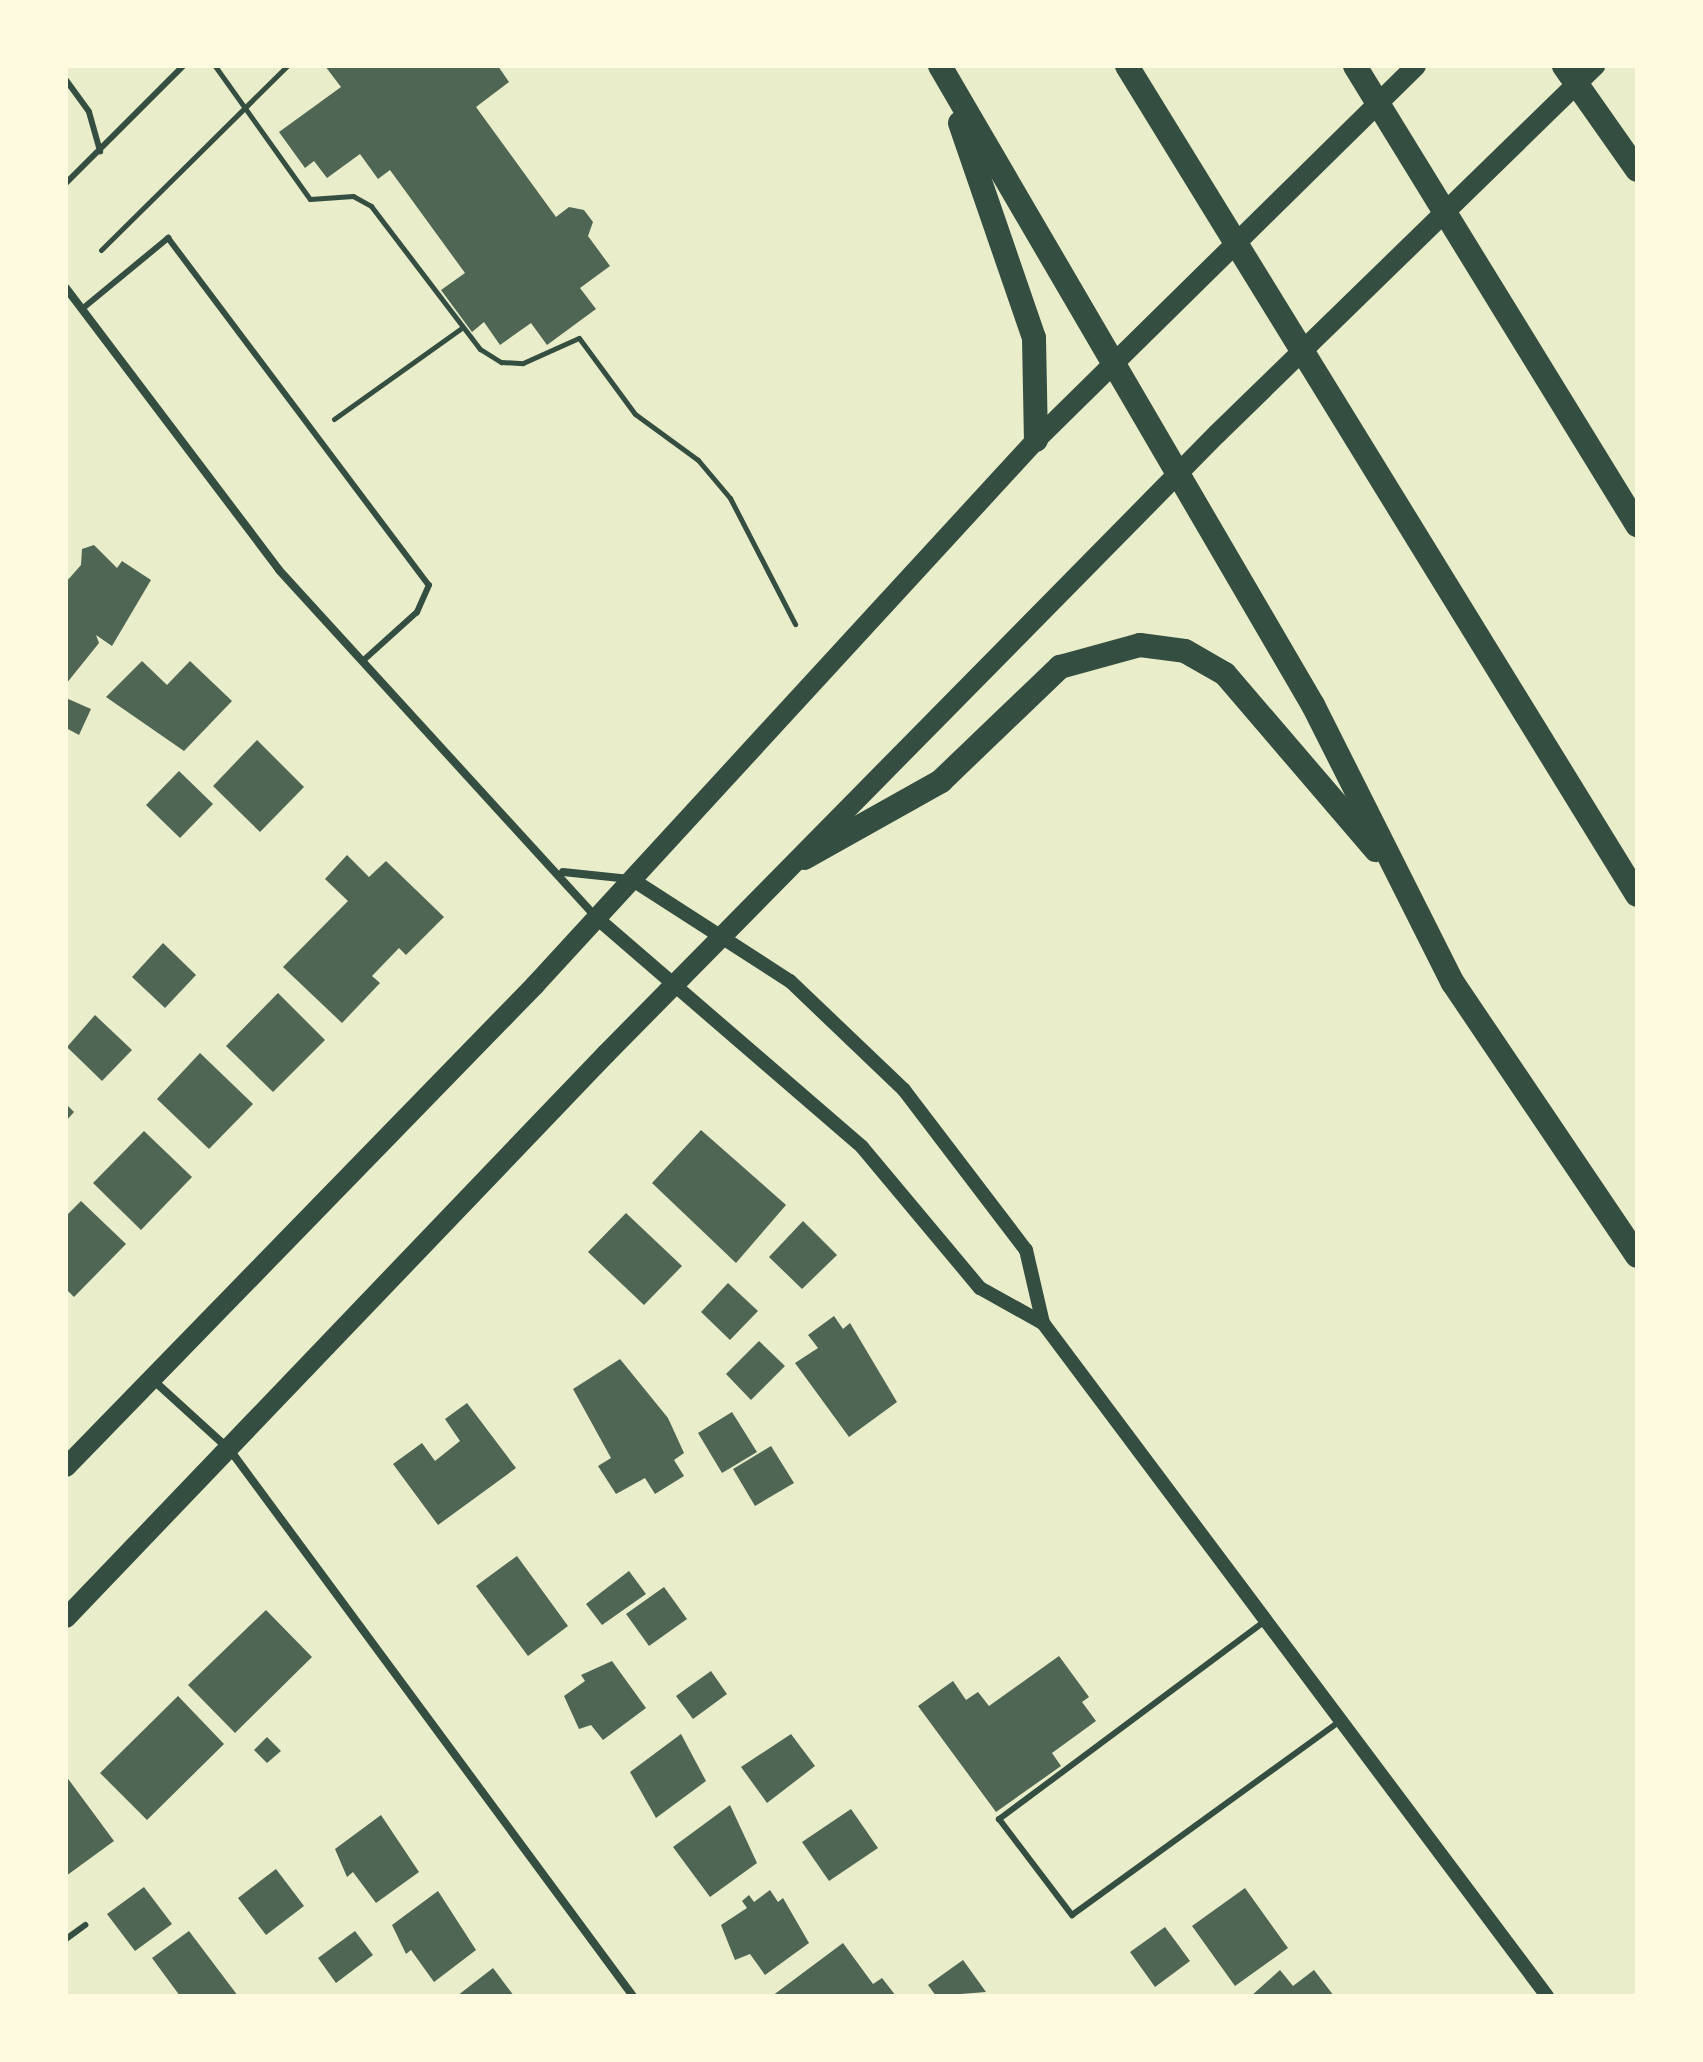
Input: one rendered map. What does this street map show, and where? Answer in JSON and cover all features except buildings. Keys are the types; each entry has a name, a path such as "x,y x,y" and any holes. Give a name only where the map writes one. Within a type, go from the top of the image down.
{"highway":[{"path":"1127,66 1637,895"},
{"path":"1355,66 1637,525"},
{"path":"941,67 1353,778 1394,871 1478,1025 1637,1256"},
{"path":"941,67 1034,338 1036,440"},
{"path":"1569,76 1637,170"},
{"path":"804,858 941,781 1060,667 1140,645 1185,651 1225,674 1394,871"}],"main road":[{"path":"66,1467 598,919 1110,363 1416,66"},
{"path":"66,1618 677,984 1217,434 1523,136 1569,76 1595,66"}],"street":[{"path":"66,288 279,570 366,658 563,872 598,919 677,984 862,1147 980,1288 1043,1323"},
{"path":"563,872 633,880 724,937 790,981 904,1090 1026,1250 1043,1323 1547,1996"},
{"path":"153,1379 230,1450 633,1996"}],"lane":[{"path":"66,183 183,66"},
{"path":"66,80 89,112 100,151"},
{"path":"82,309 168,238 429,585 417,612 366,658"},
{"path":"1265,1621 999,1819 1072,1915 1339,1722"},
{"path":"66,1939 85,1925"}],"path":[{"path":"215,66 310,199 353,196 371,206 460,329 501,362 545,357 579,338 635,414 698,460 730,498 795,624"},
{"path":"101,250 287,66"},
{"path":"315,433 460,329"}]}
